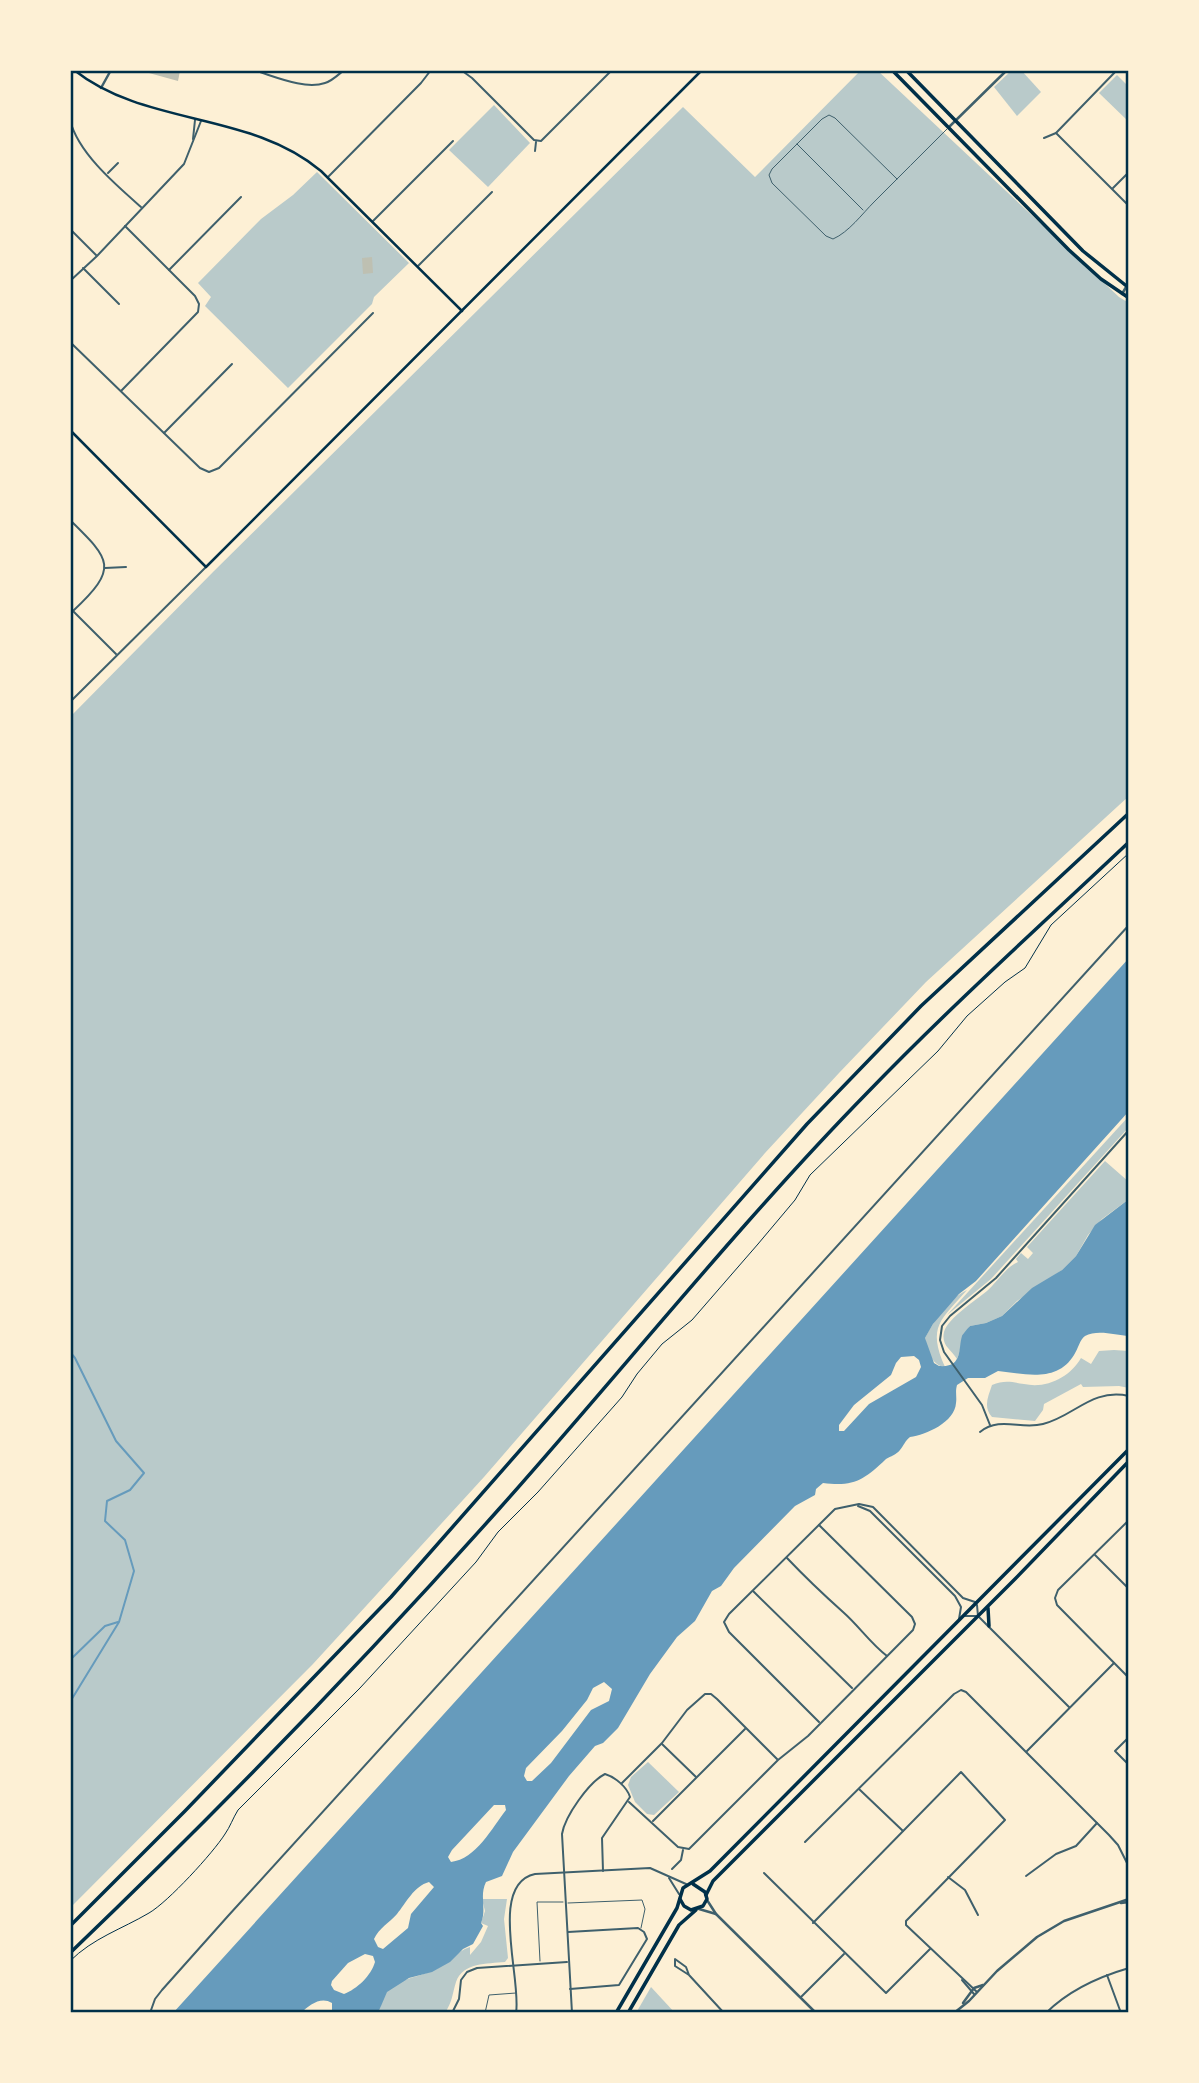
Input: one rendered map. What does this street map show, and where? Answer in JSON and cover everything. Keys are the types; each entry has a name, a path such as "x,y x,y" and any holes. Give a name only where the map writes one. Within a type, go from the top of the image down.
{"main road":[{"path":"74,70 131,102 256,135 280,144 311,162 462,311"},
{"path":"70,430 206,567 702,70"},
{"path":"892,70 1051,232 1101,279 1129,298"},
{"path":"906,70 1083,251 1128,285"},
{"path":"1044,210 1054,225 1051,232"},
{"path":"70,1926 391,1597 807,1124 921,1006 1129,813"},
{"path":"70,1953 242,1785 407,1612 787,1179 866,1093 948,1011 1129,842"},
{"path":"616,2013 689,1884 710,1871 1129,1449"},
{"path":"628,2013 677,1928 697,1909 713,1881 1129,1461"},
{"path":"988,1606 989,1626"},
{"path":"689,1884 702,1888 706,1897"},
{"path":"680,1896 684,1906 697,1909"}],"street":[{"path":"102,88 111,70"},
{"path":"253,70 317,85 328,82 344,70"},
{"path":"328,177 421,83 430,70"},
{"path":"461,70 537,141 541,141 612,70"},
{"path":"949,127 1007,70"},
{"path":"1044,138 1056,134 1117,70"},
{"path":"193,140 195,119"},
{"path":"70,120 85,152 142,208"},
{"path":"70,281 184,164 201,120"},
{"path":"1056,134 1129,206"},
{"path":"373,222 453,141"},
{"path":"535,152 537,141"},
{"path":"107,173 118,163"},
{"path":"1112,189 1129,172"},
{"path":"417,267 492,192"},
{"path":"169,270 241,197"},
{"path":"120,391 198,312 199,304 125,226"},
{"path":"70,229 97,256"},
{"path":"83,268 119,304"},
{"path":"1122,294 1128,285"},
{"path":"70,342 163,434 200,468 209,472 219,468 373,313"},
{"path":"163,434 232,364"},
{"path":"70,520 98,548 104,568 102,579 94,592 74,611"},
{"path":"104,568 125,567"},
{"path":"70,702 206,567"},
{"path":"70,607 117,655"},
{"path":"150,2013 162,1990 228,1916 1129,925"},
{"path":"990,1425 982,1405 947,1357 940,1340 941,1329 946,1321 996,1278 1129,1130"},
{"path":"980,1432 990,1425 1040,1425 1098,1397 1110,1394 1129,1397"},
{"path":"820,1723 726,1627 725,1619 837,1508 865,1504 873,1507 963,1598 978,1603 978,1616"},
{"path":"857,1505 870,1511 955,1596 961,1607 959,1621"},
{"path":"1129,1520 1058,1590 1056,1602 1129,1678"},
{"path":"683,1850 692,1847 778,1760 805,1739 915,1626 912,1617 819,1524"},
{"path":"1094,1555 1129,1589"},
{"path":"786,1557 844,1613 870,1643 887,1656"},
{"path":"753,1590 853,1689"},
{"path":"963,1616 978,1616 1069,1707"},
{"path":"1026,1751 1114,1663"},
{"path":"961,1690 1098,1822 1118,1844 1129,1867"},
{"path":"805,1842 961,1690"},
{"path":"621,1784 662,1743 687,1710 705,1694 713,1695 778,1760"},
{"path":"652,1822 746,1728"},
{"path":"1129,1737 1115,1751 1129,1765"},
{"path":"662,1743 696,1777"},
{"path":"813,1923 961,1772 1005,1819 948,1876 906,1925 974,1992"},
{"path":"572,2013 562,1834 568,1817 601,1776 609,1775 629,1793 629,1802 602,1838 603,1871"},
{"path":"858,1788 903,1831"},
{"path":"629,1802 683,1850"},
{"path":"1026,1876 1056,1854 1076,1846 1098,1822"},
{"path":"672,1869 680,1862 683,1850"},
{"path":"516,2013 517,1993 509,1913 522,1880 531,1875 650,1868 689,1884"},
{"path":"764,1873 886,1993 930,1949"},
{"path":"948,1876 965,1890 978,1915"},
{"path":"668,1877 680,1896"},
{"path":"706,1897 716,1914 816,2013"},
{"path":"954,2013 1023,1947 1051,1928 1078,1916 1129,1900"},
{"path":"697,1909 716,1914"},
{"path":"567,1932 640,1928 646,1934 646,1943 622,1983 613,1987 570,1989"},
{"path":"800,1997 845,1953"},
{"path":"688,1975 680,1961 674,1960 675,1966 688,1975 724,2013"},
{"path":"452,2013 459,2000 461,1982 467,1972 477,1968 568,1962"},
{"path":"1046,2013 1076,1989 1107,1974 1129,1968"},
{"path":"1107,1974 1121,2013"}],"lane":[{"path":"897,179 829,115 772,169 769,176 781,192 826,236 833,239 840,236 897,179 949,127"},
{"path":"797,144 865,211"},
{"path":"540,1964 537,1902 642,1900 645,1909 640,1928"},
{"path":"485,2013 489,1995 517,1993"}],"path":[{"path":"70,1961 85,1947 162,1904 213,1850 238,1810 360,1688 476,1562 498,1532 538,1492 615,1404 662,1344 692,1320 795,1200 810,1175 938,1051 967,1016 1025,968 1051,925 1129,853"}],"shaded area":[{"path":"861,70 877,70 1119,297 1129,303 1129,796 926,982 839,1073 765,1153 484,1477 313,1664 70,1908 70,717 683,107 755,177"},
{"path":"1012,70 1021,70 1041,92 1017,116 994,87"},
{"path":"1117,75 1129,87 1129,122 1099,93"},
{"path":"494,105 530,143 488,187 449,150"},
{"path":"317,172 409,263 288,388 205,306 211,297 198,283 261,219 293,195"},
{"path":"1129,1116 1129,1127 991,1279 947,1315"},
{"path":"1105,1161 1129,1182 1129,1199 1102,1219 1088,1235 1076,1256 1062,1270 1017,1301 1002,1316 970,1326 963,1338 957,1359 944,1341 947,1327 956,1315 1018,1262 1016,1259 1021,1253 1028,1259 1033,1253 1027,1247"},
{"path":"967,1290 939,1324 937,1342 945,1367 940,1366 930,1356 925,1338 948,1304"},
{"path":"1099,1351 1129,1351 1129,1388 1083,1387 1081,1384 1044,1404 1035,1421 992,1417 989,1413 987,1402 992,1385 1004,1382 1033,1385 1049,1383 1071,1371 1081,1358 1091,1364"},
{"path":"648,1762 679,1792 654,1815 647,1814 635,1802 628,1785 631,1777"},
{"path":"482,1899 507,1899 504,1919 508,1958 505,1962 476,1965 459,1975 445,2013 378,2013 384,1994 391,1987 437,1969 470,1947 470,1955 481,1942 488,1926 481,1923 485,1911"},
{"path":"651,1987 675,2013 636,2013"}],"water":[{"path":"1129,958 1129,1111 976,1281 959,1294 933,1324 925,1338 934,1363 939,1366 952,1364 958,1357 962,1335 970,1326 1002,1316 1032,1288 1062,1270 1076,1256 1095,1225 1129,1199 1129,1336 1101,1333 1085,1336 1067,1364 1050,1373 1029,1375 998,1371 985,1378 968,1378 957,1385 954,1410 945,1422 924,1434 910,1437 898,1452 865,1477 851,1483 823,1483 816,1489 815,1495 795,1506 734,1568 721,1586 712,1591 695,1621 677,1637 650,1674 618,1728 603,1743 595,1746 569,1776 513,1852 502,1876 486,1882 483,1892 483,1926 473,1944 463,1949 450,1962 432,1972 409,1978 387,1992 378,2013 332,2013 332,2003 324,2000 311,2004 301,2013 173,2013","holes":["914,1356 919,1360 921,1367 916,1377 869,1404 844,1431 839,1431 839,1425 854,1405 891,1375 901,1357","604,1682 612,1689 609,1701 591,1710 551,1763 532,1781 527,1781 524,1776 526,1768 562,1731 587,1700 593,1688","494,1805 505,1805 506,1810 476,1849 460,1860 451,1862 448,1857","429,1882 434,1887 411,1914 408,1928 383,1949 378,1947 374,1939 376,1935 419,1887","365,1954 373,1956 375,1962 370,1972 354,1989 344,1994 334,1990 332,1981 348,1963"]}],"building":[{"path":"138,70 176,70 180,71 178,81"},
{"path":"372,257 373,273 363,274 362,258"}],"waterway":[{"path":"70,1352 116,1441 144,1473 130,1490 107,1501 105,1521 125,1540 134,1571 119,1622 70,1702"},
{"path":"70,1660 105,1626 118,1622"},
{"path":"70,2006 72,2013"}]}
